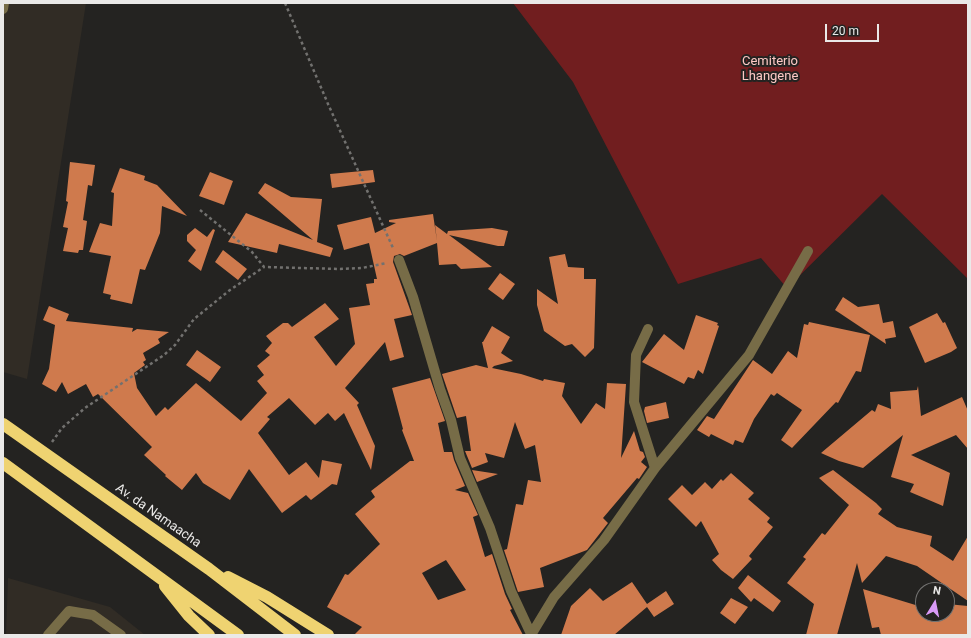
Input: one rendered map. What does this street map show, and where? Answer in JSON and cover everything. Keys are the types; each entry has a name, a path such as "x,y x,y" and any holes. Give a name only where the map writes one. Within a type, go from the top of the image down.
{"highway":[{"name":"Av. da Namaacha","path":"3,424 209,569 295,635"},
{"path":"3,463 238,635"},
{"path":"209,569 261,594 328,635"},
{"path":"158,575 189,616 209,635"}],"street":[{"path":"3,9 4,3"},
{"path":"531,635 554,597 604,540 655,468 749,355 808,251"},
{"path":"399,260 413,297 440,389 451,420 460,458 490,528 511,591 531,635"},
{"path":"648,329 636,356 634,402 655,468"},
{"path":"48,635 70,611 93,615 121,635"}],"path":[{"path":"46,455 53,440 62,428 85,408 164,355 175,345 194,319 224,294 264,267 340,269 362,268 399,260 328,104 285,3"},
{"path":"200,210 252,252 264,267"}],"shaded area":[{"path":"3,3 86,3 27,379 3,372"},
{"path":"8,578 110,607 145,635 6,635"}],"green space":[{"name":"Cemiterio Lhangene","path":"513,3 968,3 968,279 882,194 787,288 761,258 678,284 573,82"}],"building":[{"path":"70,162 95,165 92,186 88,185 83,220 87,221 83,250 79,250 78,253 63,251 68,228 63,227 68,202 66,201"},
{"path":"120,168 145,176 144,180 157,185 187,216 162,206 160,233 145,270 140,269 132,304 110,299 111,295 103,293 111,256 89,252 100,223 112,226 114,193 111,192"},
{"path":"373,170 375,182 332,188 330,174"},
{"path":"210,172 233,181 224,205 199,196"},
{"path":"265,183 291,197 322,199 317,242 333,248 330,257 279,244 277,253 228,242 246,213 313,240 258,193"},
{"path":"433,214 437,241 435,225 447,234 448,231 492,228 508,231 504,246 449,235 492,267 461,269 456,264 439,265 437,243 404,256 400,254 394,256 393,262 412,315 394,319 404,357 390,361 385,342 345,388 359,403 357,405 375,446 371,470 344,413 335,421 328,413 315,425 289,398 267,417 270,419 258,433 289,475 306,462 319,478 322,460 342,464 337,485 332,484 311,500 306,495 282,513 249,469 230,500 203,483 196,473 182,490 165,476 166,475 144,455 152,447 98,394 93,397 86,384 68,394 62,382 56,392 42,384 49,369 55,325 43,320 49,306 69,314 66,321 133,328 132,332 137,329 169,332 158,339 160,343 143,353 146,360 143,362 145,365 134,373 137,388 156,416 165,407 168,410 196,383 241,421 267,393 257,381 264,375 257,366 270,355 265,351 272,343 266,336 283,323 288,323 292,327 325,303 339,319 314,337 336,366 355,344 349,308 370,305 366,284 374,283 374,279 377,279 369,243 344,250 337,225 371,217 375,233 396,223 389,222 389,220"},
{"path":"195,228 207,237 213,229 215,230 201,271 188,261 196,250 187,241 187,235"},
{"path":"223,250 247,269 238,280 215,262"},
{"path":"565,254 568,267 584,268 584,279 596,279 594,348 585,357 572,344 565,346 544,331 537,305 537,289 558,304 549,257"},
{"path":"500,273 515,284 503,300 488,289"},
{"path":"843,297 858,307 879,304 883,323 893,321 896,337 885,339 886,344 835,310"},
{"path":"937,313 943,323 945,322 957,348 925,363 909,327"},
{"path":"696,315 718,323 717,325 719,326 703,374 698,370 694,379 688,377 684,384 642,362 664,334 684,350"},
{"path":"809,322 870,335 861,372 856,371 838,403 836,402 792,448 781,440 802,410 777,393 774,396 771,394 754,419 743,443 735,440 733,445 711,434 709,437 697,430 707,416 714,419 753,360 772,374 788,351 797,358 804,324 808,325"},
{"path":"492,326 510,337 501,353 513,361 494,366 492,368 521,374 543,381 544,379 565,383 562,396 581,424 596,403 605,409 607,383 626,384 621,458 634,431 640,451 643,452 645,457 641,462 647,467 639,479 637,478 603,518 608,523 587,550 540,568 544,587 518,592 504,550 507,549 516,504 523,505 528,480 541,482 535,445 525,449 515,422 504,458 485,453 488,462 472,468 465,451 471,451 466,416 457,418 442,374 476,365 488,368 482,342"},
{"path":"197,350 221,367 210,382 186,365"},
{"path":"430,378 445,421 438,423 444,452 452,452 465,486 455,490 468,493 478,515 473,517 485,557 492,554 505,594 512,609 510,610 523,635 354,635 362,627 327,607 345,574 348,575 380,544 355,514 375,497 371,491 410,461 414,461 402,430 403,429 392,388","holes":["446,560 466,590 438,600 422,573"]},
{"path":"918,386 921,416 962,397 968,411 968,449 956,435 911,455 950,473 943,506 910,492 914,484 891,477 903,435 863,468 839,461 821,453 872,410 875,412 878,404 891,409 890,392 917,390"},
{"path":"666,402 669,418 647,423 644,411 645,407"},
{"path":"472,470 498,474 477,482"},
{"path":"833,470 876,503 882,509 878,514 897,527 932,536 930,546 953,561 968,536 968,601 955,592 955,582 940,582 917,566 886,556 862,583 857,563 837,635 806,635 814,604 787,583 806,559 803,557 822,533 825,535 849,505 819,478"},
{"path":"731,473 754,493 748,499 770,518 767,522 773,527 749,556 752,559 733,579 721,570 712,560 719,554 701,521 696,527 668,499 682,485 692,495 705,482 712,489 721,479 723,481"},
{"path":"748,575 781,601 773,612 754,598 751,602 738,588"},
{"path":"632,582 647,604 666,591 674,604 654,617 647,607 614,635 561,635 571,606 590,588 603,601"},
{"path":"863,589 915,605 915,622 955,622 955,605 968,606 968,635 881,635 879,627 872,628"},
{"path":"731,598 748,607 735,624 720,613"}]}
